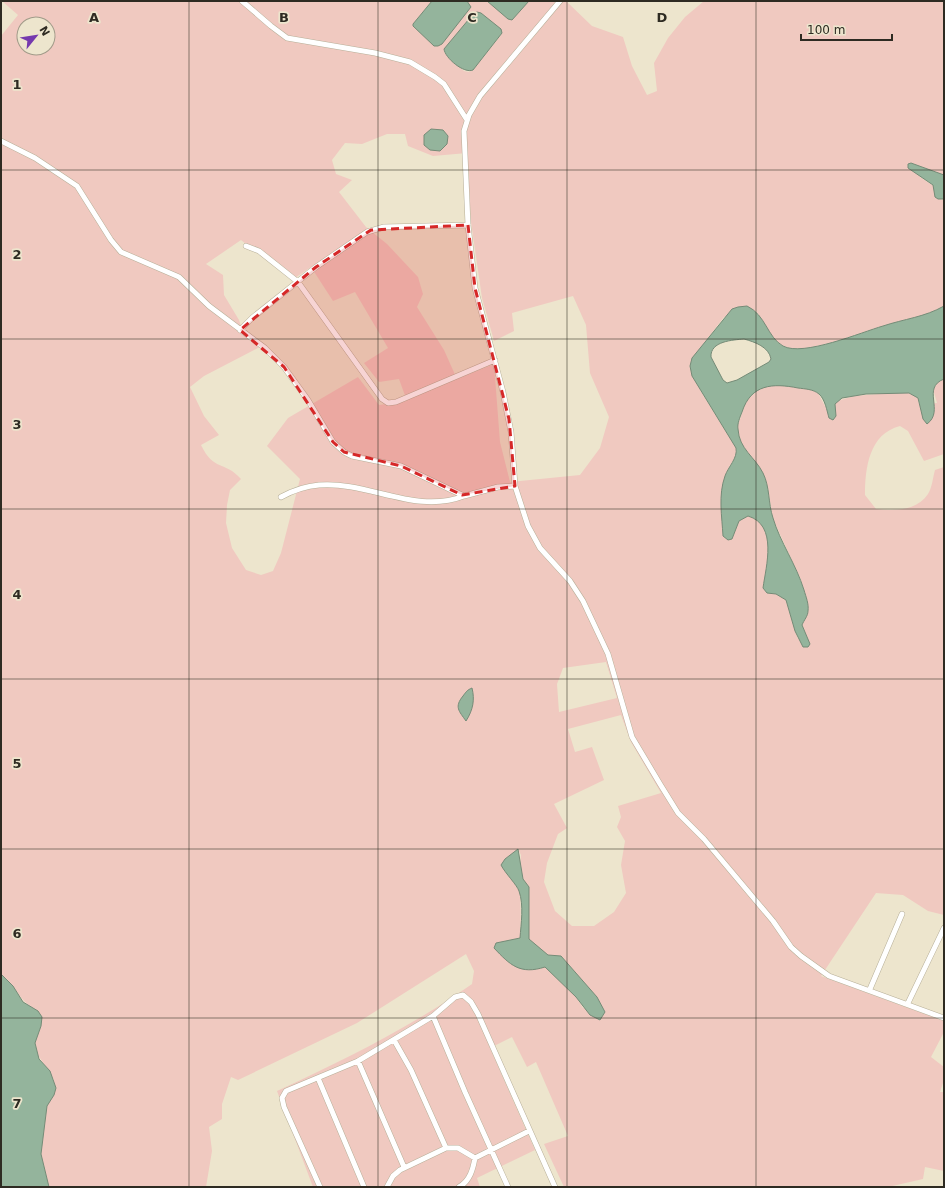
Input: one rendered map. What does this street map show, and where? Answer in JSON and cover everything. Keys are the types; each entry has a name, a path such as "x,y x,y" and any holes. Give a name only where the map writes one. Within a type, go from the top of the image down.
{"street":[{"path":"242,1 280,33 294,40 375,53 410,62 444,84 467,120"},
{"path":"560,1 480,96 467,120 464,131 468,225 475,288 495,360 509,419 515,486 525,518 536,541 545,555 575,587 583,601 608,654 632,737 681,816 704,839 773,921 791,947 801,956 829,976 870,989 944,1018"},
{"path":"1,141 35,158 77,186 121,252 179,277 209,306 265,348 284,367 308,400 333,442 344,452 352,456 401,466 464,496"},
{"path":"240,330 252,318 298,282 374,228 432,224 468,225"},
{"path":"246,246 259,251 298,282 382,399 388,403 495,360"},
{"path":"281,497 321,485 348,486 422,502 445,501 498,487 515,486"},
{"path":"870,989 902,914"},
{"path":"908,1003 944,928"},
{"path":"320,1187 284,1107 282,1098 286,1091 358,1060 433,1016 458,996 463,995 471,1002 555,1187"},
{"path":"433,1016 508,1187"},
{"path":"394,1040 411,1070 446,1148"},
{"path":"358,1060 404,1167"},
{"path":"318,1078 364,1187"},
{"path":"461,1187 470,1176 475,1158 529,1131"},
{"path":"387,1187 393,1176 404,1167 446,1148 458,1148 475,1158"}],"highlighted area":[{"path":"468,225 475,288 509,419 515,486 462,495 401,466 344,452 333,442 284,367 240,330 316,267 371,230"}],"shaded area":[{"path":"2,1 432,1 413,24 470,4 467,1 487,1 508,19 514,18 529,1 566,1 592,26 623,37 632,66 647,95 657,91 654,63 668,38 685,17 704,1 944,1 944,175 911,163 920,177 935,187 935,194 942,200 944,199 944,306 922,315 833,342 805,348 784,346 775,340 756,311 724,317 701,347 700,390 736,448 736,454 725,478 722,503 723,536 728,540 732,539 739,521 748,516 757,521 763,528 767,537 768,547 763,588 767,593 776,594 786,600 798,639 807,637 802,625 808,611 801,580 773,519 768,489 762,471 743,448 737,428 746,401 758,390 770,385 781,384 812,390 818,393 826,408 836,416 835,404 837,401 854,396 903,392 913,394 918,398 919,404 937,403 933,389 938,382 944,379 944,454 924,461 908,431 900,426 890,430 881,436 871,453 866,474 865,495 876,509 897,510 911,507 918,504 928,494 935,470 944,467 944,915 928,911 903,895 876,893 821,976 944,1021 944,1032 931,1057 944,1067 944,1080 940,1092 944,1092 944,1171 925,1167 923,1179 888,1187 564,1187 544,1144 568,1136 536,1062 527,1067 512,1037 490,1048 535,1150 477,1178 480,1187 313,1187 277,1091 328,1067 401,1029 472,984 474,971 466,954 357,1023 238,1080 231,1077 222,1104 222,1119 209,1127 212,1151 206,1187 49,1187 41,1154 47,1106 54,1080 38,1055 35,1043 41,1026 38,1011 31,1007 22,998 7,979 1,974 1,36 16,17 16,56 56,56 56,16 17,16 18,15","holes":["501,35 473,70 469,72 464,71 444,52","387,134 405,134 408,146 433,156 467,153 471,222 482,298 494,341 514,331 512,313 573,296 586,325 590,373 609,417 600,448 580,475 510,482 500,442 494,364 457,379 444,350 417,307 423,294 418,277 387,244 366,227 339,192 352,180 336,174 332,160 345,143 362,144","241,240 292,280 311,267 333,301 355,292 388,348 364,363 379,382 399,379 407,401 379,405 358,377 288,418 267,446 300,479 281,553 273,571 261,575 246,570 232,548 226,523 227,505 230,490 241,479 229,469 215,463 210,459 201,445 219,435 204,416 190,387 204,376 260,347 244,335 239,320 224,295 223,275 206,264","606,662 617,698 559,712 557,684 563,668","621,715 631,742 661,793 618,806 621,817 617,827 625,841 621,865 626,893 614,912 594,926 572,926 555,911 544,882 547,863 558,834 567,828 554,804 604,780 592,747 575,752 568,729","518,849 521,855 520,865 523,879 529,887 528,939 548,955 561,956 597,997 605,1012 583,1008 576,997 545,967 538,969 504,941 520,938 521,905"]},
{"path":"432,1 467,1 471,7 442,44 438,46 434,46 413,26 413,24"},
{"path":"487,1 529,1 512,20 508,19"},
{"path":"474,13 481,13 501,29 502,33 473,70 469,71 451,61 444,49"},
{"path":"431,129 443,130 448,136 447,144 440,151 430,150 424,145 424,135"},
{"path":"911,163 944,175 944,199 938,199 935,197 933,185 908,168 908,164"},
{"path":"747,306 753,310 763,320 773,337 778,342 783,346 792,349 818,346 833,342 922,315 944,306 944,379 937,383 934,388 934,413 932,419 927,424 923,419 918,398 909,393 866,394 842,398 835,404 836,416 833,420 829,418 826,405 817,392 789,386 772,386 757,391 746,403 741,414 738,429 741,442 763,473 768,489 771,512 776,527 801,580 808,606 808,613 802,625 810,644 808,647 803,647 795,631 786,600 776,594 767,593 763,588 768,547 767,537 763,528 757,521 748,516 739,521 732,539 728,540 723,536 721,506 723,483 726,473 736,455 736,448 692,376 690,366 692,358 732,309","holes":["744,339 757,343 764,348 770,355 771,359 769,362 737,380 727,383 723,380 711,357 712,352 714,348 723,342"]},
{"path":"472,688 473,705 466,721 458,709 458,706 460,700 466,692"},
{"path":"518,849 523,879 529,887 529,939 548,955 561,956 597,997 605,1012 600,1020 590,1015 576,997 545,967 529,970 516,967 494,948 496,943 520,938 522,914 521,896 518,888 501,865 505,859"},
{"path":"1,974 13,986 23,1002 38,1011 42,1017 41,1026 35,1043 39,1059 50,1071 56,1088 54,1095 47,1106 41,1154 49,1187 1,1187"}]}
